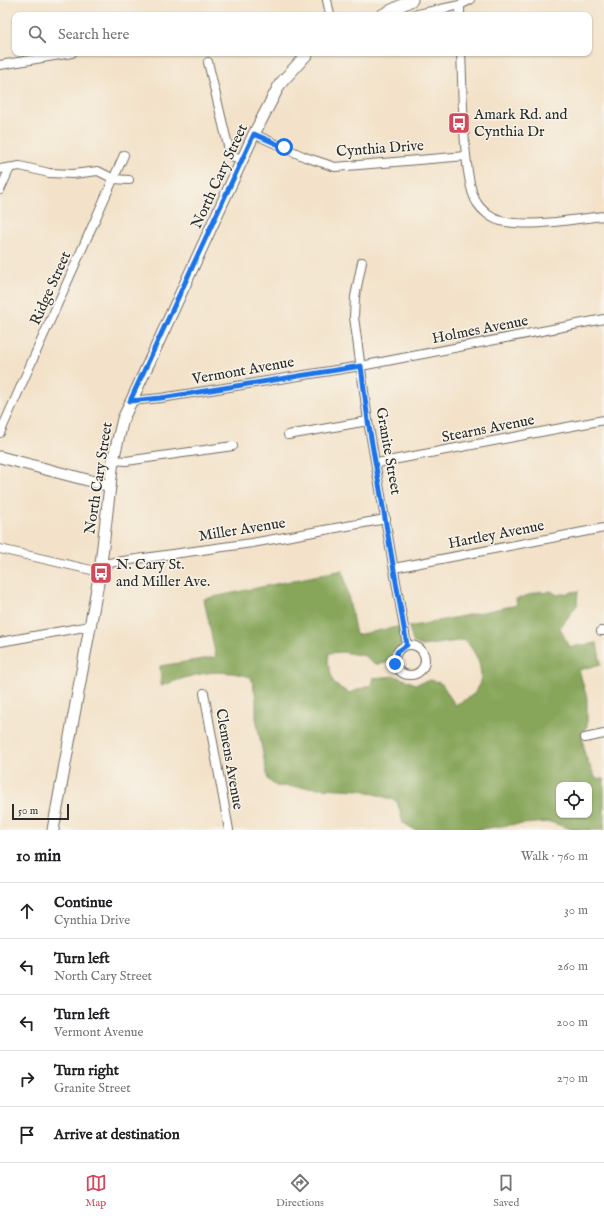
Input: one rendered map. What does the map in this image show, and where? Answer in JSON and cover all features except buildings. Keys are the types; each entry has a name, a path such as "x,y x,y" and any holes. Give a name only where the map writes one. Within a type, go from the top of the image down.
{"street":[{"path":"327,0 329,12"},
{"path":"388,12 412,0"},
{"path":"425,12 460,4 470,0"},
{"path":"460,4 460,12"},
{"path":"0,65 54,56"},
{"name":"North Cary Street","path":"52,830 100,568 113,460 123,418 254,134 280,84 305,56"},
{"path":"461,56 466,156 469,185 477,203 487,214 500,221 518,224 604,216"},
{"path":"208,62 230,154 234,157 244,158"},
{"name":"Cynthia Drive","path":"254,134 305,157 335,167 466,156"},
{"name":"Ridge Street","path":"0,433 124,155"},
{"path":"0,170 20,166 28,170 57,174 98,171 114,179 129,180"},
{"path":"0,190 10,168"},
{"name":"Granite Street","path":"362,262 355,297 354,317 368,421 377,463 407,645"},
{"name":"Holmes Avenue","path":"361,366 604,319"},
{"name":"Vermont Avenue","path":"130,401 161,398 361,366"},
{"name":"Stearns Avenue","path":"377,463 604,420"},
{"path":"288,435 368,421"},
{"path":"113,460 126,461 233,446"},
{"path":"0,457 110,486"},
{"name":"Miller Avenue","path":"100,568 252,543 386,518"},
{"name":"Hartley Avenue","path":"394,568 604,528"},
{"path":"0,549 100,568"},
{"path":"0,642 90,626"},
{"name":"Clemens Avenue","path":"204,693 229,830"},
{"path":"585,738 604,734"}],"green space":[{"path":"343,570 356,635 402,626 403,640 390,662 382,664 373,663 365,656 343,652 329,653 328,663 334,684 349,693 371,685 373,678 395,676 416,684 431,680 442,684 455,705 467,699 476,691 481,678 481,671 477,657 465,640 422,646 413,642 409,627 517,605 516,599 541,591 543,593 551,591 557,595 578,591 577,605 560,628 569,647 597,643 601,664 579,670 587,698 587,726 582,733 585,755 596,779 604,779 604,830 574,830 550,822 508,825 474,830 416,830 403,823 397,801 362,790 276,786 268,780 256,718 256,697 251,677 227,672 205,673 161,686 160,666 216,657 204,599"}],"place":[{"name":"Amark Rd. and Cynthia Dr","path":"459,123"},
{"name":"N. Cary St. and Miller Ave.","path":"101,573"}],"route":[{"path":"284,147 254,134 130,401 161,398 262,380 361,366 368,421 377,463 407,645 400,648 397,652 395,664"}]}
